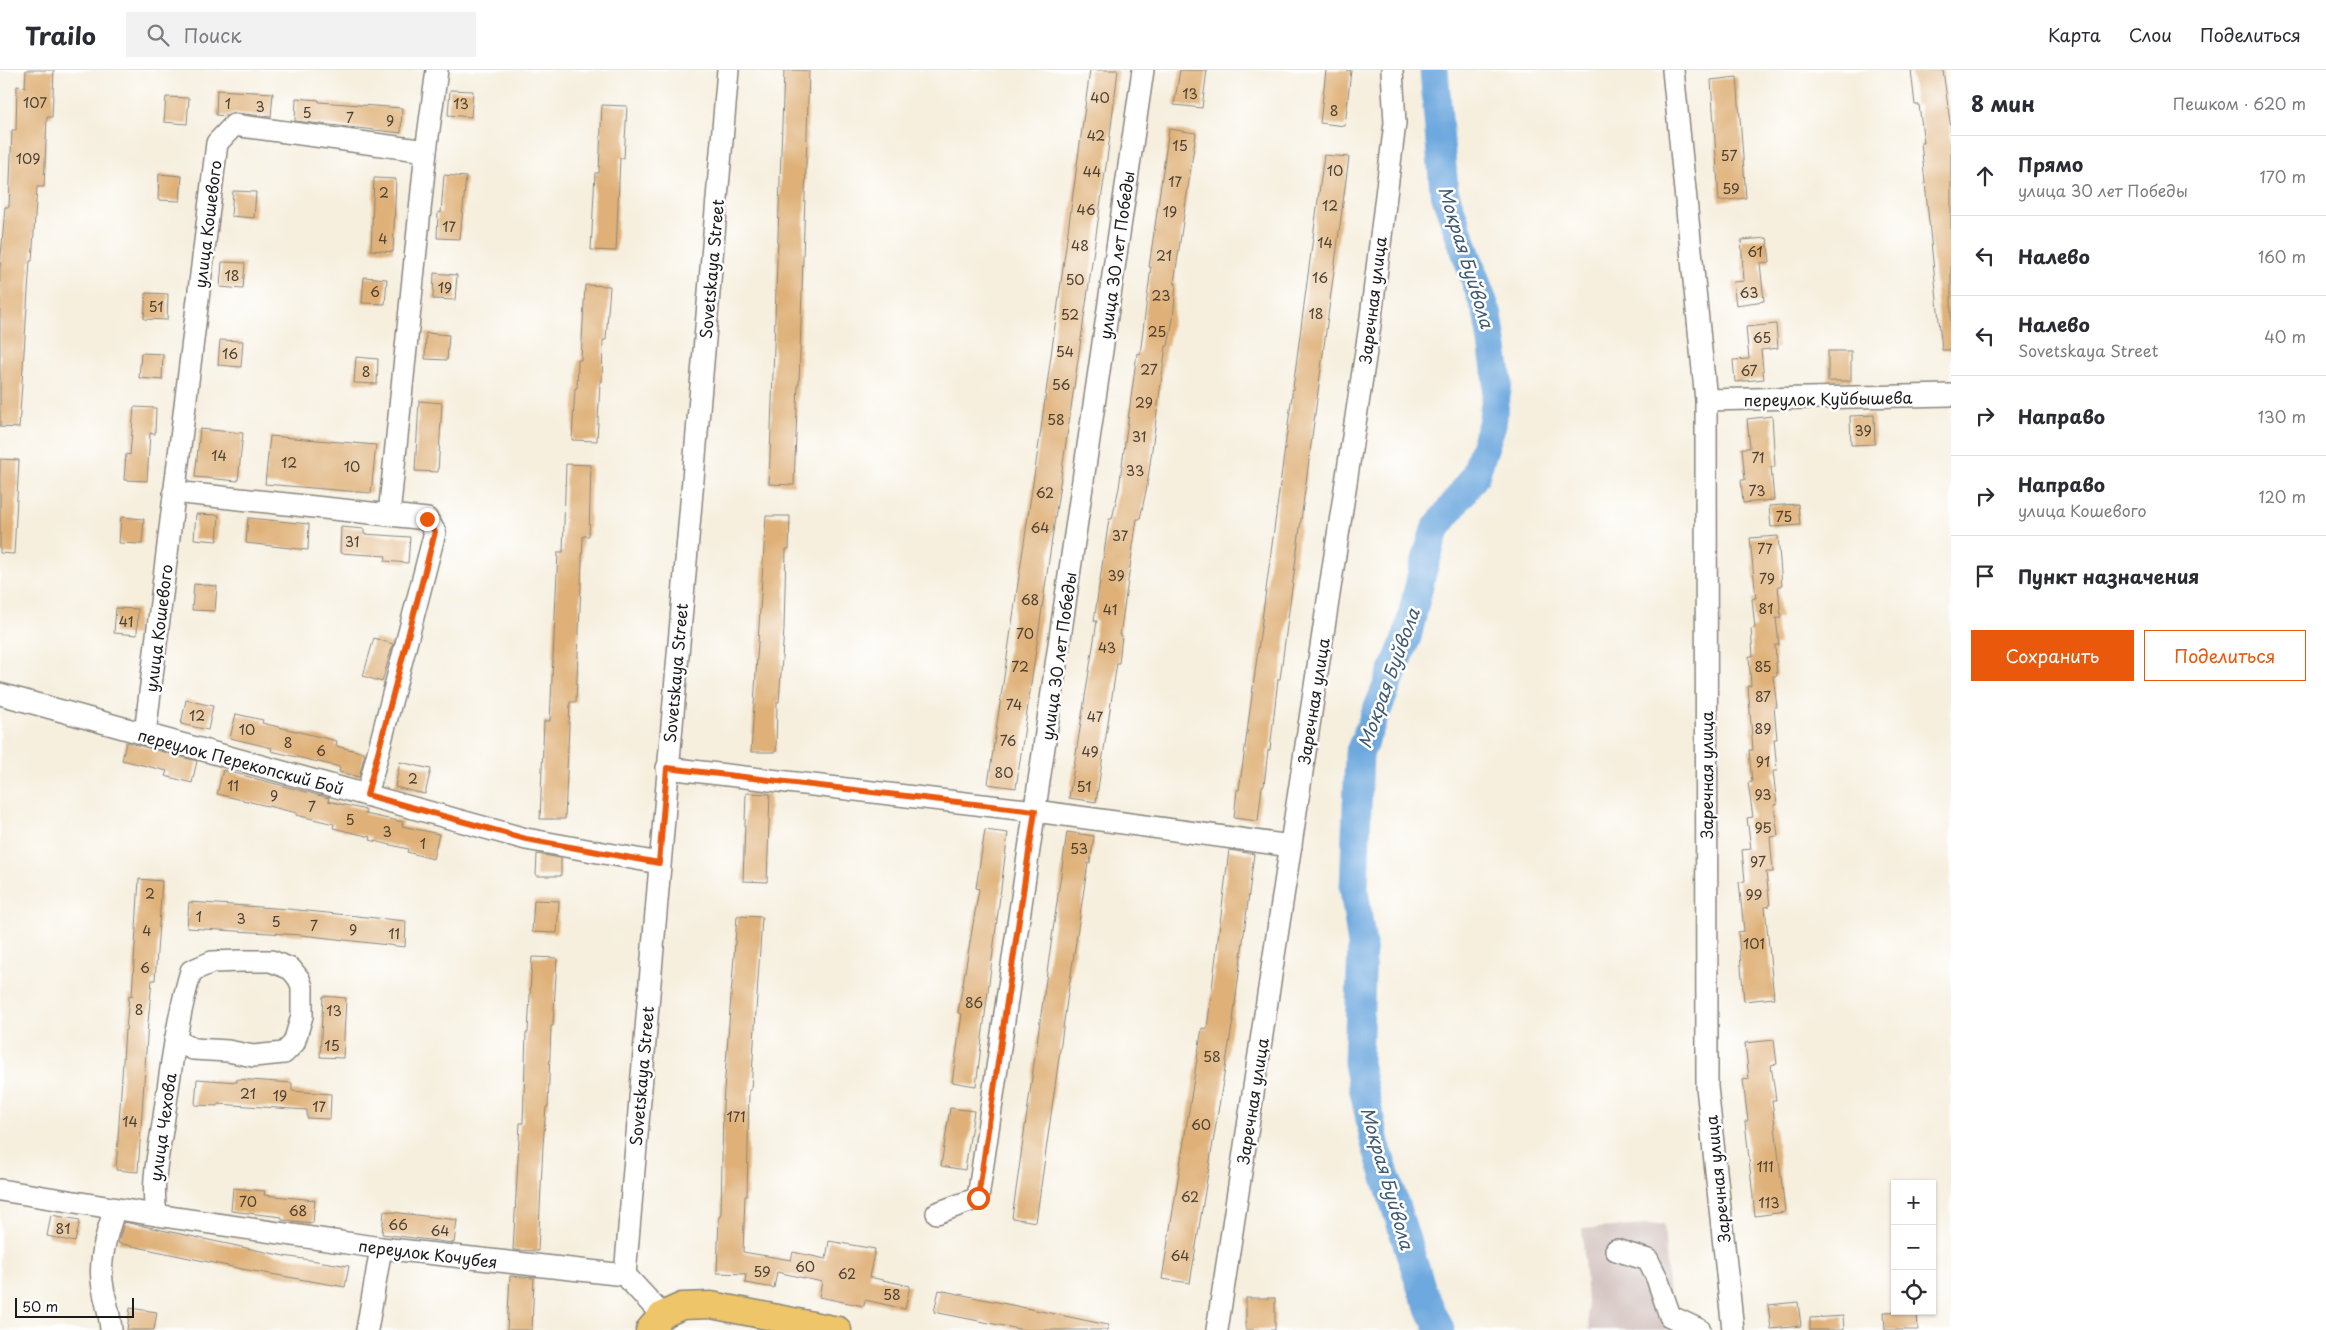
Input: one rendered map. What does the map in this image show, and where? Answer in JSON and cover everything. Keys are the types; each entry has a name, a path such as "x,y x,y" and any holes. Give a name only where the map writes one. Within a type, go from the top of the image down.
{"main road":[{"path":"656,1322 682,1306 711,1305 838,1330"}],"street":[{"path":"389,515 426,151 438,70"},
{"name":"Sovetskaya Street","path":"624,1275 728,70"},
{"name":"улица 30 лет Победы","path":"937,1213 978,1198 1143,70"},
{"name":"Заречная улица","path":"1217,1330 1370,325 1395,123 1392,70"},
{"name":"Заречная улица","path":"1673,70 1706,400 1707,1087 1733,1330"},
{"name":"улица Кошевого","path":"145,734 217,143 234,125 426,151"},
{"name":"переулок Куйбышева","path":"1706,400 1951,395"},
{"path":"174,492 427,519 435,532 367,795"},
{"name":"переулок Перекопский Бой","path":"0,694 526,839 659,863"},
{"path":"667,768 1035,811 1291,846"},
{"name":"улица Чехова","path":"156,1215 152,1191 155,1166 175,1040 191,971 212,962 271,962 291,969 299,979 302,987 302,1016 294,1043 284,1053 253,1056 228,1051 193,1050 175,1040"},
{"name":"переулок Кочубея","path":"0,1190 381,1248 624,1275"},
{"path":"111,1330 110,1313 103,1286 104,1253 108,1227 115,1209"},
{"path":"367,1330 381,1248"},
{"path":"1616,1250 1648,1260 1657,1278 1670,1316 1700,1330"},
{"path":"624,1275 656,1322"}],"shaded area":[{"path":"1664,1224 1671,1330 1589,1330 1582,1229"}],"building":[{"path":"26,70 54,70 52,117 47,117 44,187 37,187 19,428 0,427 0,269 5,207 9,207 12,130 16,130 17,86 25,87"},
{"path":"784,70 809,70 794,485 769,484"},
{"path":"1090,70 1118,70 1107,159 1016,788 988,784 1040,436"},
{"path":"1180,70 1207,70 1202,108 1174,105"},
{"path":"1326,70 1351,70 1345,126 1320,123"},
{"path":"1911,70 1943,70 1951,129 1951,350 1942,350 1921,143 1924,143 1919,105 1915,105"},
{"path":"1737,77 1746,198 1719,201 1711,80"},
{"path":"217,90 273,93 271,117 236,113 226,116 216,115"},
{"path":"450,90 473,91 471,117 448,115"},
{"path":"166,97 189,98 187,124 164,122"},
{"path":"296,98 319,100 319,102 402,108 401,133 295,121"},
{"path":"602,105 627,106 624,158 620,158 616,251 591,250 595,173 599,173"},
{"path":"1169,129 1196,133 1174,283 1176,283 1173,319 1168,346 1166,346 1147,486 1140,519 1137,519 1120,635 1122,635 1119,663 1117,663 1096,802 1069,798 1097,621 1094,621 1109,519 1112,519 1119,488 1137,353 1140,354 1151,267 1149,267"},
{"path":"1324,155 1349,157 1280,679 1278,679 1270,750 1268,750 1258,821 1234,818"},
{"path":"159,174 182,176 180,201 158,200"},
{"path":"444,175 466,177 460,239 437,238 438,212 441,213"},
{"path":"374,178 396,179 393,252 371,250"},
{"path":"233,191 256,192 254,218 231,216"},
{"path":"1767,238 1770,262 1760,263 1764,301 1736,305 1733,282 1744,281 1741,240"},
{"path":"222,262 245,263 243,289 220,287"},
{"path":"434,273 457,275 455,300 433,299"},
{"path":"364,277 387,279 385,304 362,303"},
{"path":"585,285 610,286 606,340 603,340 597,441 572,440 578,360 581,360"},
{"path":"146,293 168,294 167,320 144,319"},
{"path":"1776,324 1778,348 1761,350 1764,379 1735,382 1733,360 1749,359 1746,327"},
{"path":"426,333 449,335 447,360 425,359"},
{"path":"220,340 243,341 241,367 218,365"},
{"path":"1828,351 1851,351 1851,381 1828,381"},
{"path":"141,353 163,354 162,380 139,378"},
{"path":"356,357 378,359 377,384 354,383"},
{"path":"419,401 442,403 438,472 415,471"},
{"path":"134,407 156,408 155,434 150,433 147,481 124,480 126,454 130,455"},
{"path":"1874,415 1875,444 1851,445 1850,416"},
{"path":"1772,416 1775,467 1771,467 1774,500 1743,503 1741,480 1745,480 1742,448 1750,448 1747,419"},
{"path":"200,429 243,433 238,481 195,477"},
{"path":"270,436 376,445 371,493 265,484"},
{"path":"0,459 19,460 14,554 0,553"},
{"path":"566,464 591,465 589,536 583,536 576,702 570,702 565,819 540,819 544,721 550,721 558,552 563,552"},
{"path":"1798,504 1800,525 1771,527 1769,506"},
{"path":"196,514 219,515 217,541 194,539"},
{"path":"766,516 790,516 789,549 786,549 784,629 779,702 777,702 776,752 751,752"},
{"path":"121,517 144,519 142,544 119,543"},
{"path":"248,518 309,524 308,550 246,543"},
{"path":"341,527 364,529 364,534 410,537 408,563 385,561 386,556 340,553"},
{"path":"1778,536 1782,586 1778,586 1781,618 1776,618 1779,645 1775,645 1777,676 1773,676 1777,707 1774,707 1777,739 1774,739 1777,771 1773,771 1777,805 1774,805 1778,836 1770,837 1773,872 1766,872 1770,906 1765,907 1774,998 1744,1001 1738,932 1744,931 1739,882 1745,881 1742,850 1751,849 1747,818 1753,817 1748,783 1752,782 1749,750 1753,750 1748,686 1751,686 1749,656 1753,656 1751,629 1755,628 1752,599 1756,598 1750,538"},
{"path":"194,584 217,586 215,611 192,610"},
{"path":"116,608 138,609 137,635 114,633"},
{"path":"374,638 393,644 382,682 363,676"},
{"path":"186,700 213,706 208,730 181,724"},
{"path":"236,714 263,720 262,723 337,741 336,746 365,753 359,777 339,772 340,767 271,751 272,748 230,738"},
{"path":"126,742 197,761 192,783 165,776 167,771 122,760"},
{"path":"400,762 431,769 425,794 395,787"},
{"path":"223,770 329,798 328,801 366,810 365,814 403,822 402,826 439,834 433,859 407,852 408,849 370,840 371,837 333,828 334,824 217,794"},
{"path":"746,793 770,794 767,882 743,881"},
{"path":"985,830 1008,833 976,1086 952,1082 962,1014 958,1013 979,889 976,888"},
{"path":"1067,832 1094,836 1090,864 1088,863 1067,1000 1036,1222 1012,1218"},
{"path":"1229,850 1254,854 1233,1020 1190,1283 1162,1279 1202,1028 1207,1029"},
{"path":"537,854 561,858 561,876 536,876"},
{"path":"139,879 162,881 155,980 152,980 148,1022 138,1172 116,1170 125,1030 129,995 132,996"},
{"path":"534,900 559,901 557,933 532,932"},
{"path":"189,902 288,909 406,921 405,947 302,935 187,928"},
{"path":"737,916 762,917 751,1090 749,1090 747,1196 745,1196 743,1252 791,1260 793,1252 826,1259 829,1241 875,1249 869,1277 910,1286 905,1309 865,1300 864,1306 819,1297 822,1282 777,1272 774,1288 745,1283 746,1274 717,1273 719,1216 721,1216 723,1104"},
{"path":"532,957 557,958 553,1026 551,1026 548,1107 546,1107 543,1145 538,1251 513,1250 520,1123 523,1123 526,1033 528,1033"},
{"path":"323,996 346,998 343,1058 320,1057"},
{"path":"1774,1040 1777,1064 1771,1065 1776,1100 1772,1100 1785,1212 1755,1216 1745,1121 1748,1121 1743,1080 1749,1079 1745,1043"},
{"path":"197,1079 237,1082 237,1079 292,1083 292,1091 331,1094 330,1119 307,1118 307,1110 218,1104 218,1106 195,1105"},
{"path":"950,1108 974,1111 965,1170 941,1166"},
{"path":"233,1188 265,1191 264,1195 315,1200 313,1223 282,1220 282,1217 231,1211"},
{"path":"384,1211 457,1220 454,1243 382,1234"},
{"path":"51,1215 80,1220 75,1242 47,1236"},
{"path":"124,1222 284,1256 349,1266 345,1287 242,1269 118,1243"},
{"path":"510,1276 534,1278 532,1330 507,1330"},
{"path":"939,1290 1108,1325 1107,1330 1024,1330 934,1312"},
{"path":"1246,1298 1275,1298 1275,1330 1246,1330"},
{"path":"1798,1302 1801,1326 1771,1329 1768,1305"},
{"path":"130,1308 157,1312 154,1330 127,1330"},
{"path":"1884,1312 1891,1312 1891,1315 1917,1315 1918,1330 1885,1330"},
{"path":"1843,1316 1844,1330 1810,1330 1810,1318"}],"waterway":[{"name":"Мокрая Буйвола","path":"1434,70 1444,191 1488,316 1498,382 1492,424 1475,476 1435,530 1422,573 1407,637 1359,754 1354,889 1362,945 1358,1063 1375,1143 1422,1290 1440,1330"}],"route":[{"path":"427,519 435,532 367,795 526,839 659,863 667,768 1035,811 978,1198"}]}
